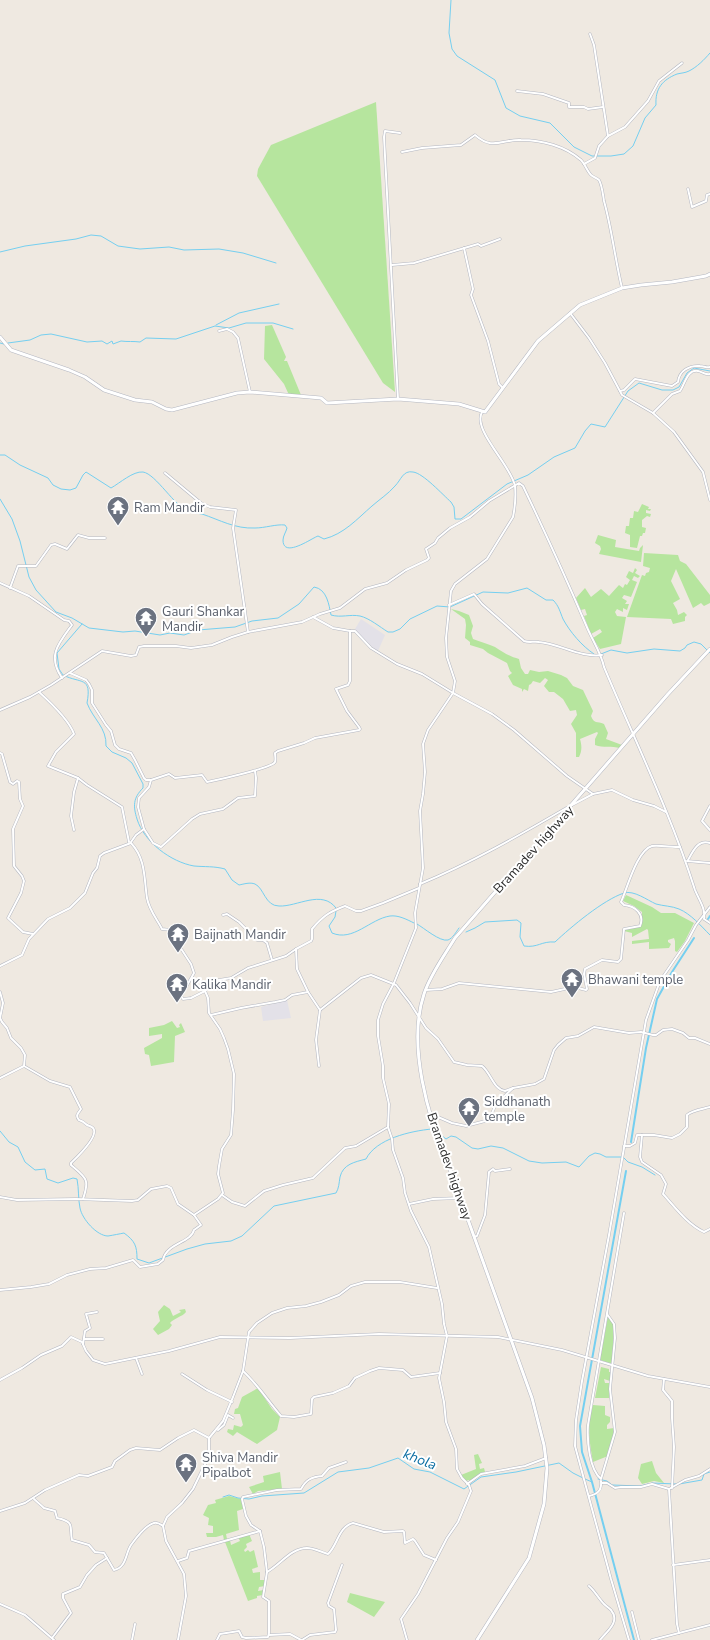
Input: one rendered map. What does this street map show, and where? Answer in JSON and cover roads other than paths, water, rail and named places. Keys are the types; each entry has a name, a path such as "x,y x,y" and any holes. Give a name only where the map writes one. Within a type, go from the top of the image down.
{"street":[{"path":"590,34 594,45 608,136"},
{"path":"584,164 595,158 599,146 608,136 624,127 648,101 659,81 682,63"},
{"path":"517,91 543,94 556,98 569,103 569,107 584,107 588,109 603,107"},
{"path":"398,399 384,136 385,131 400,132"},
{"path":"402,152 422,148 461,145 475,135 492,144 520,140 551,144 564,148 584,164 590,173 599,180 622,288"},
{"path":"688,189 692,207 706,201 708,198 707,195 710,194"},
{"path":"392,265 414,263 478,244 481,246 500,239"},
{"path":"464,248 473,289 470,294 488,341 500,384 503,388"},
{"path":"0,337 11,350 69,370 85,377 104,390 135,400 152,402 166,409 172,410 237,393 250,392 321,398 327,403 398,399 459,404 482,412 487,410 538,341 580,305 622,288 672,282 710,274"},
{"path":"570,313 589,338 605,363 622,395 653,413 674,432 704,472 710,500"},
{"path":"219,331 227,329 238,338 250,392"},
{"path":"620,391 624,390 635,379 672,386 678,382 678,376 690,366 710,367"},
{"path":"653,413 672,394 680,391 687,376 692,372 697,371 706,375 710,374"},
{"path":"407,1640 402,1620 418,1594 447,1538 458,1522 471,1491 468,1484 462,1478 457,1469 456,1449 446,1422 439,1378 447,1336 442,1304 437,1288 429,1247 409,1204 405,1193 403,1178 393,1150 391,1135 388,1127 389,1104 383,1078 383,1066 378,1036 378,1020 383,1004 394,983 416,928 415,913 423,868 420,812 425,772 423,744 428,730 453,693 455,681 448,657 446,638 451,591 455,584 486,559 513,517 515,485 508,469 484,434 480,415 482,412"},
{"path":"165,473 201,503 210,508 236,510 234,528 248,632"},
{"path":"0,710 38,692 67,675 102,651 131,656 136,655 139,647 144,646 176,646 191,648 212,645 248,632 302,622 312,617 340,608 365,589 387,583 406,570 427,560 429,555 426,549 438,538 450,528 470,517 489,501 519,483 523,486 554,550 588,631 602,655 604,667 687,861 697,896 705,913 704,919 710,924"},
{"path":"10,588 18,566 34,567 38,565 51,545 55,544 67,548 78,536 105,538"},
{"path":"0,583 29,596 64,620 69,621 72,625 55,651 56,668 62,678"},
{"path":"449,606 474,594 482,604 524,641 530,643 539,641 589,655 602,655"},
{"path":"312,617 333,628 350,632 355,630 371,648 397,664 422,674 492,714 514,730 567,776 592,794"},
{"path":"70,673 86,680 90,684 92,690 92,703 111,731 116,745 119,749 131,753 146,780 169,774 175,778 202,775 207,782 255,771 274,764 276,760 275,753 278,751 315,738 360,729 346,711 336,691 337,688 348,685 350,681 350,632"},
{"name":"Bramadev highway","path":"477,1640 529,1558 544,1504 547,1468 544,1445 532,1398 436,1135 419,1058 418,1042 424,994 455,938 710,649"},
{"path":"38,692 51,703 67,722 74,734 56,752 48,766 78,778 122,807 130,843 138,851 144,869 150,907 162,929 171,930 193,967 194,973 182,993 182,998 186,1000 205,991 213,981 231,978 248,968 286,956 311,941 312,929 323,916 332,911 345,906 356,911 369,909 443,875 510,840 592,794 612,790 633,800 654,806 666,812"},
{"path":"0,753 2,754 10,782 13,784 17,781 19,782 20,800 23,806 12,829 14,866 22,876 24,882 21,893 8,918 24,932 34,934"},
{"path":"150,780 149,787 139,798 138,807 143,830 153,843 161,847 184,824 200,814 223,809 238,798 255,796 255,771"},
{"path":"74,830 71,816 74,792 78,778"},
{"path":"710,806 702,820 710,830"},
{"path":"0,966 22,955 30,939 51,917 70,908 80,899 85,893 93,873 97,868 100,856 130,843 136,835 143,830"},
{"path":"687,861 697,845 703,842 710,843"},
{"path":"426,990 442,989 460,983 550,992 574,987 586,990 584,974 585,969 602,960 618,962 621,959 624,929 640,926 642,921 641,915 633,906 624,905 621,902 629,880 645,851 651,846 680,846"},
{"path":"687,861 710,863"},
{"path":"629,1640 618,1606 590,1496 575,1446 576,1420 586,1356 651,1002 660,981 688,940 696,925 710,907"},
{"path":"223,915 227,914 257,940 263,940 267,943 272,960"},
{"path":"296,949 298,969 308,992 320,1010"},
{"path":"319,1066 316,1040 320,1010 327,1002 367,975 377,976 394,983 420,1017 426,1028 438,1039 454,1062 482,1066 490,1075 494,1084 498,1088 505,1091 535,1084 544,1079 554,1050 566,1038 578,1036 594,1027 629,1033 641,1032 653,1035 656,1035 663,1030 672,1029 684,1033 689,1038 695,1038 710,1044"},
{"path":"194,1215 211,1205 222,1195 223,1190 218,1174 222,1149 231,1135 234,1074 224,1038 220,1029 210,1016 208,998 205,991"},
{"path":"0,992 3,1003 0,1018 11,1038 21,1048 25,1055 24,1066"},
{"path":"210,1016 241,1008 286,1000 292,995 308,992"},
{"path":"0,1078 24,1066"},
{"path":"24,1066 50,1081 70,1087 81,1109 77,1114 77,1118 84,1121 94,1130 93,1136 84,1151 71,1163 71,1165 84,1176 87,1182 83,1199"},
{"path":"431,1114 452,1123 466,1126 489,1120 496,1104 513,1088"},
{"path":"624,1146 630,1146 635,1143 637,1135 654,1134 672,1138 680,1134 687,1127 687,1115 690,1112 698,1111 710,1106"},
{"path":"222,1195 232,1202 245,1206 264,1191 313,1178 344,1148 356,1146 388,1127"},
{"path":"642,1135 640,1157 642,1162 660,1175 666,1184 663,1194 681,1215 697,1229 704,1232 710,1229"},
{"path":"474,1237 477,1236 485,1214 489,1172 493,1169 495,1171 510,1169"},
{"path":"0,1197 17,1200 83,1199 132,1201 138,1200 151,1189 167,1186 171,1188 178,1204 194,1215 201,1225 194,1230 189,1237 170,1248 158,1264 140,1267 133,1260 106,1268 90,1269 67,1275 49,1284 0,1290"},
{"path":"409,1204 433,1199 460,1198"},
{"path":"607,1314 614,1324 616,1338 610,1390 614,1432 601,1479 596,1475 587,1436 589,1410 624,1213"},
{"path":"214,1433 223,1421 232,1402 243,1371 249,1332 256,1323 272,1313 321,1302 339,1295 351,1286 365,1282 400,1282 437,1288"},
{"path":"83,1344 85,1330 90,1328 86,1314 97,1312"},
{"path":"0,1380 22,1368 41,1355 62,1346 71,1337 82,1342 86,1351 93,1360 105,1364 169,1351 220,1337 248,1336 290,1338 379,1334 447,1336 475,1335 511,1338 586,1356 612,1366 664,1379 710,1387"},
{"path":"84,1339 103,1339"},
{"path":"136,1358 142,1374"},
{"path":"243,1371 259,1387 269,1403 281,1416 294,1417 311,1414 312,1399 314,1397 333,1393 349,1386 355,1378 375,1369 403,1370 411,1377 440,1373"},
{"path":"182,1374 207,1390 232,1402"},
{"path":"664,1379 663,1390 672,1401 674,1447 672,1488"},
{"path":"178,1640 186,1596 184,1574 166,1541 163,1526 167,1517 182,1503 193,1489 209,1456 209,1438 224,1425 228,1415 233,1418"},
{"path":"0,1511 18,1506 34,1499 45,1490 79,1475 88,1476 112,1468 115,1461 133,1448 160,1450 178,1438 194,1430 209,1438"},
{"path":"468,1484 480,1474 525,1466 546,1459"},
{"path":"269,1635 269,1601 264,1597 267,1572 264,1547 260,1531 251,1525 246,1516 242,1498 277,1490 301,1489 306,1481 313,1477 322,1476 329,1468 346,1462"},
{"path":"590,1496 597,1494 601,1489 601,1482 607,1483 615,1488 641,1487 652,1484 669,1489 685,1480 699,1476 710,1469"},
{"path":"669,1489 677,1624 679,1633"},
{"path":"34,1499 44,1508 55,1511 57,1518 64,1519 70,1524 72,1540 88,1545 95,1552 104,1553 114,1570 120,1568 125,1561 131,1545 144,1531 153,1523 158,1523 163,1526"},
{"path":"267,1572 284,1559 301,1549 312,1548 328,1554 341,1532 348,1524 353,1523 384,1532 403,1531 405,1543 413,1540 415,1541 424,1555 436,1560"},
{"path":"178,1561 187,1558 189,1551 260,1531"},
{"path":"0,1604 25,1615 53,1639 71,1613 63,1598 63,1594 80,1587 86,1575 96,1565 108,1558"},
{"path":"673,1565 710,1560"},
{"path":"217,1640 220,1634 239,1631 242,1637 246,1638 262,1638 269,1635 290,1634 301,1640 310,1635 335,1632 334,1610 328,1606 328,1604 342,1565"},
{"path":"589,1586 612,1611 613,1615 613,1624 608,1633 600,1640"},
{"path":"632,1612 639,1640"},
{"path":"132,1640 135,1624"},
{"path":"652,1640 710,1625"}],"waterway":[{"path":"451,0 449,33 452,49 457,56 495,80 506,108 520,116 550,123 574,147 592,156 624,154 633,146 645,118 656,105 657,94 660,86 672,76 692,69 710,53"},
{"path":"0,252 25,246 76,239 91,235 101,236 118,246 140,249 169,247 184,250 219,249 243,253 276,263"},
{"path":"216,325 239,313 279,304"},
{"path":"8,343 30,340 41,335 51,334 87,342 102,341 107,344 112,341 113,344 121,341 140,342 146,338 176,339 215,326 229,328 246,323 273,323 293,329"},
{"path":"0,343 4,344"},
{"path":"0,455 5,455 20,465 48,478 53,485 61,489 70,490 76,488 86,472 111,488 131,475 143,472 154,478 178,504 189,512 202,514 228,524 248,528 285,525 287,528 283,538 284,545 288,548 292,548 318,536 324,539 338,534 390,492 402,476 407,472 417,473 433,485 451,502 454,507 455,519 461,519 507,484 528,475 554,457 575,448 591,424 605,427 628,391 639,383 662,390 673,390 679,387 687,373 694,368 710,371"},
{"path":"0,499 12,519 20,541 29,577 36,590 56,612 72,618 89,628 123,632 135,631 160,635 170,633 184,635 198,630 235,627 252,621 278,618 299,604 314,587 318,588 325,594 331,615 360,616 388,632 393,632 400,629 410,619 437,606 450,607 483,592 508,593 527,588 546,600 553,600 573,634 594,654"},
{"path":"82,624 57,653 59,669 63,675 84,682 88,688 87,703 102,729 106,740 106,746 112,752 126,758 132,763 143,784 143,788 137,795 135,802 137,819 152,843 160,850 185,864 225,869 232,880 239,885 249,883 255,884 274,905 286,906 317,899 330,902 336,908"},
{"path":"601,654 611,650 627,653 654,649 680,651 687,645 694,642 701,644 710,653"},
{"path":"466,932 485,922 517,920 521,923 520,937 524,946 555,942 597,908 616,896 628,892 636,894 656,904 673,907 683,911 696,920 710,935"},
{"path":"336,911 335,917 329,926 332,933 340,935 347,935 375,921 390,916 399,917 414,923"},
{"path":"417,924 437,937 445,940 451,938 459,928"},
{"path":"631,1142 646,1048 657,999 694,938"},
{"path":"0,1131 9,1142 18,1147 25,1162 35,1170 45,1169 47,1179 58,1183 73,1178 77,1179 80,1208 87,1222 95,1230 104,1235 108,1236 124,1233 135,1244 137,1259 149,1263 187,1249 205,1244 231,1241 242,1236 274,1206 336,1193 340,1177 347,1166 366,1159 377,1146 394,1137 432,1129"},
{"path":"437,1132 446,1139 451,1136 456,1137 472,1148 478,1149 491,1146 503,1148 529,1161 542,1163 566,1162 579,1167 589,1156 595,1153 606,1157 623,1157 628,1162 642,1167 655,1175"},
{"path":"626,1171 580,1426 582,1452 592,1482 634,1640"},
{"name":"khola","path":"223,1497 229,1495 249,1499 262,1496 304,1493 338,1472 369,1468 398,1458 414,1469 430,1472 464,1489 481,1477 516,1472 559,1463 583,1478"},
{"name":"khola","path":"679,1484 702,1480 704,1474 710,1472"},
{"name":"khola","path":"585,1479 592,1482"},
{"name":"khola","path":"598,1479 607,1481 612,1485 640,1486 648,1484"},
{"name":"khola","path":"652,1483 676,1484"}],"place":[{"name":"Ram Mandir","path":"118,526"},
{"name":"Gauri Shankar Mandir","path":"146,638"},
{"name":"Baijnath Mandir","path":"178,954"},
{"name":"Bhawani temple","path":"572,998"},
{"name":"Kalika Mandir","path":"177,1004"},
{"name":"Siddhanath temple","path":"469,1128"},
{"name":"Shiva Mandir Pipalbot","path":"186,1484"}]}
